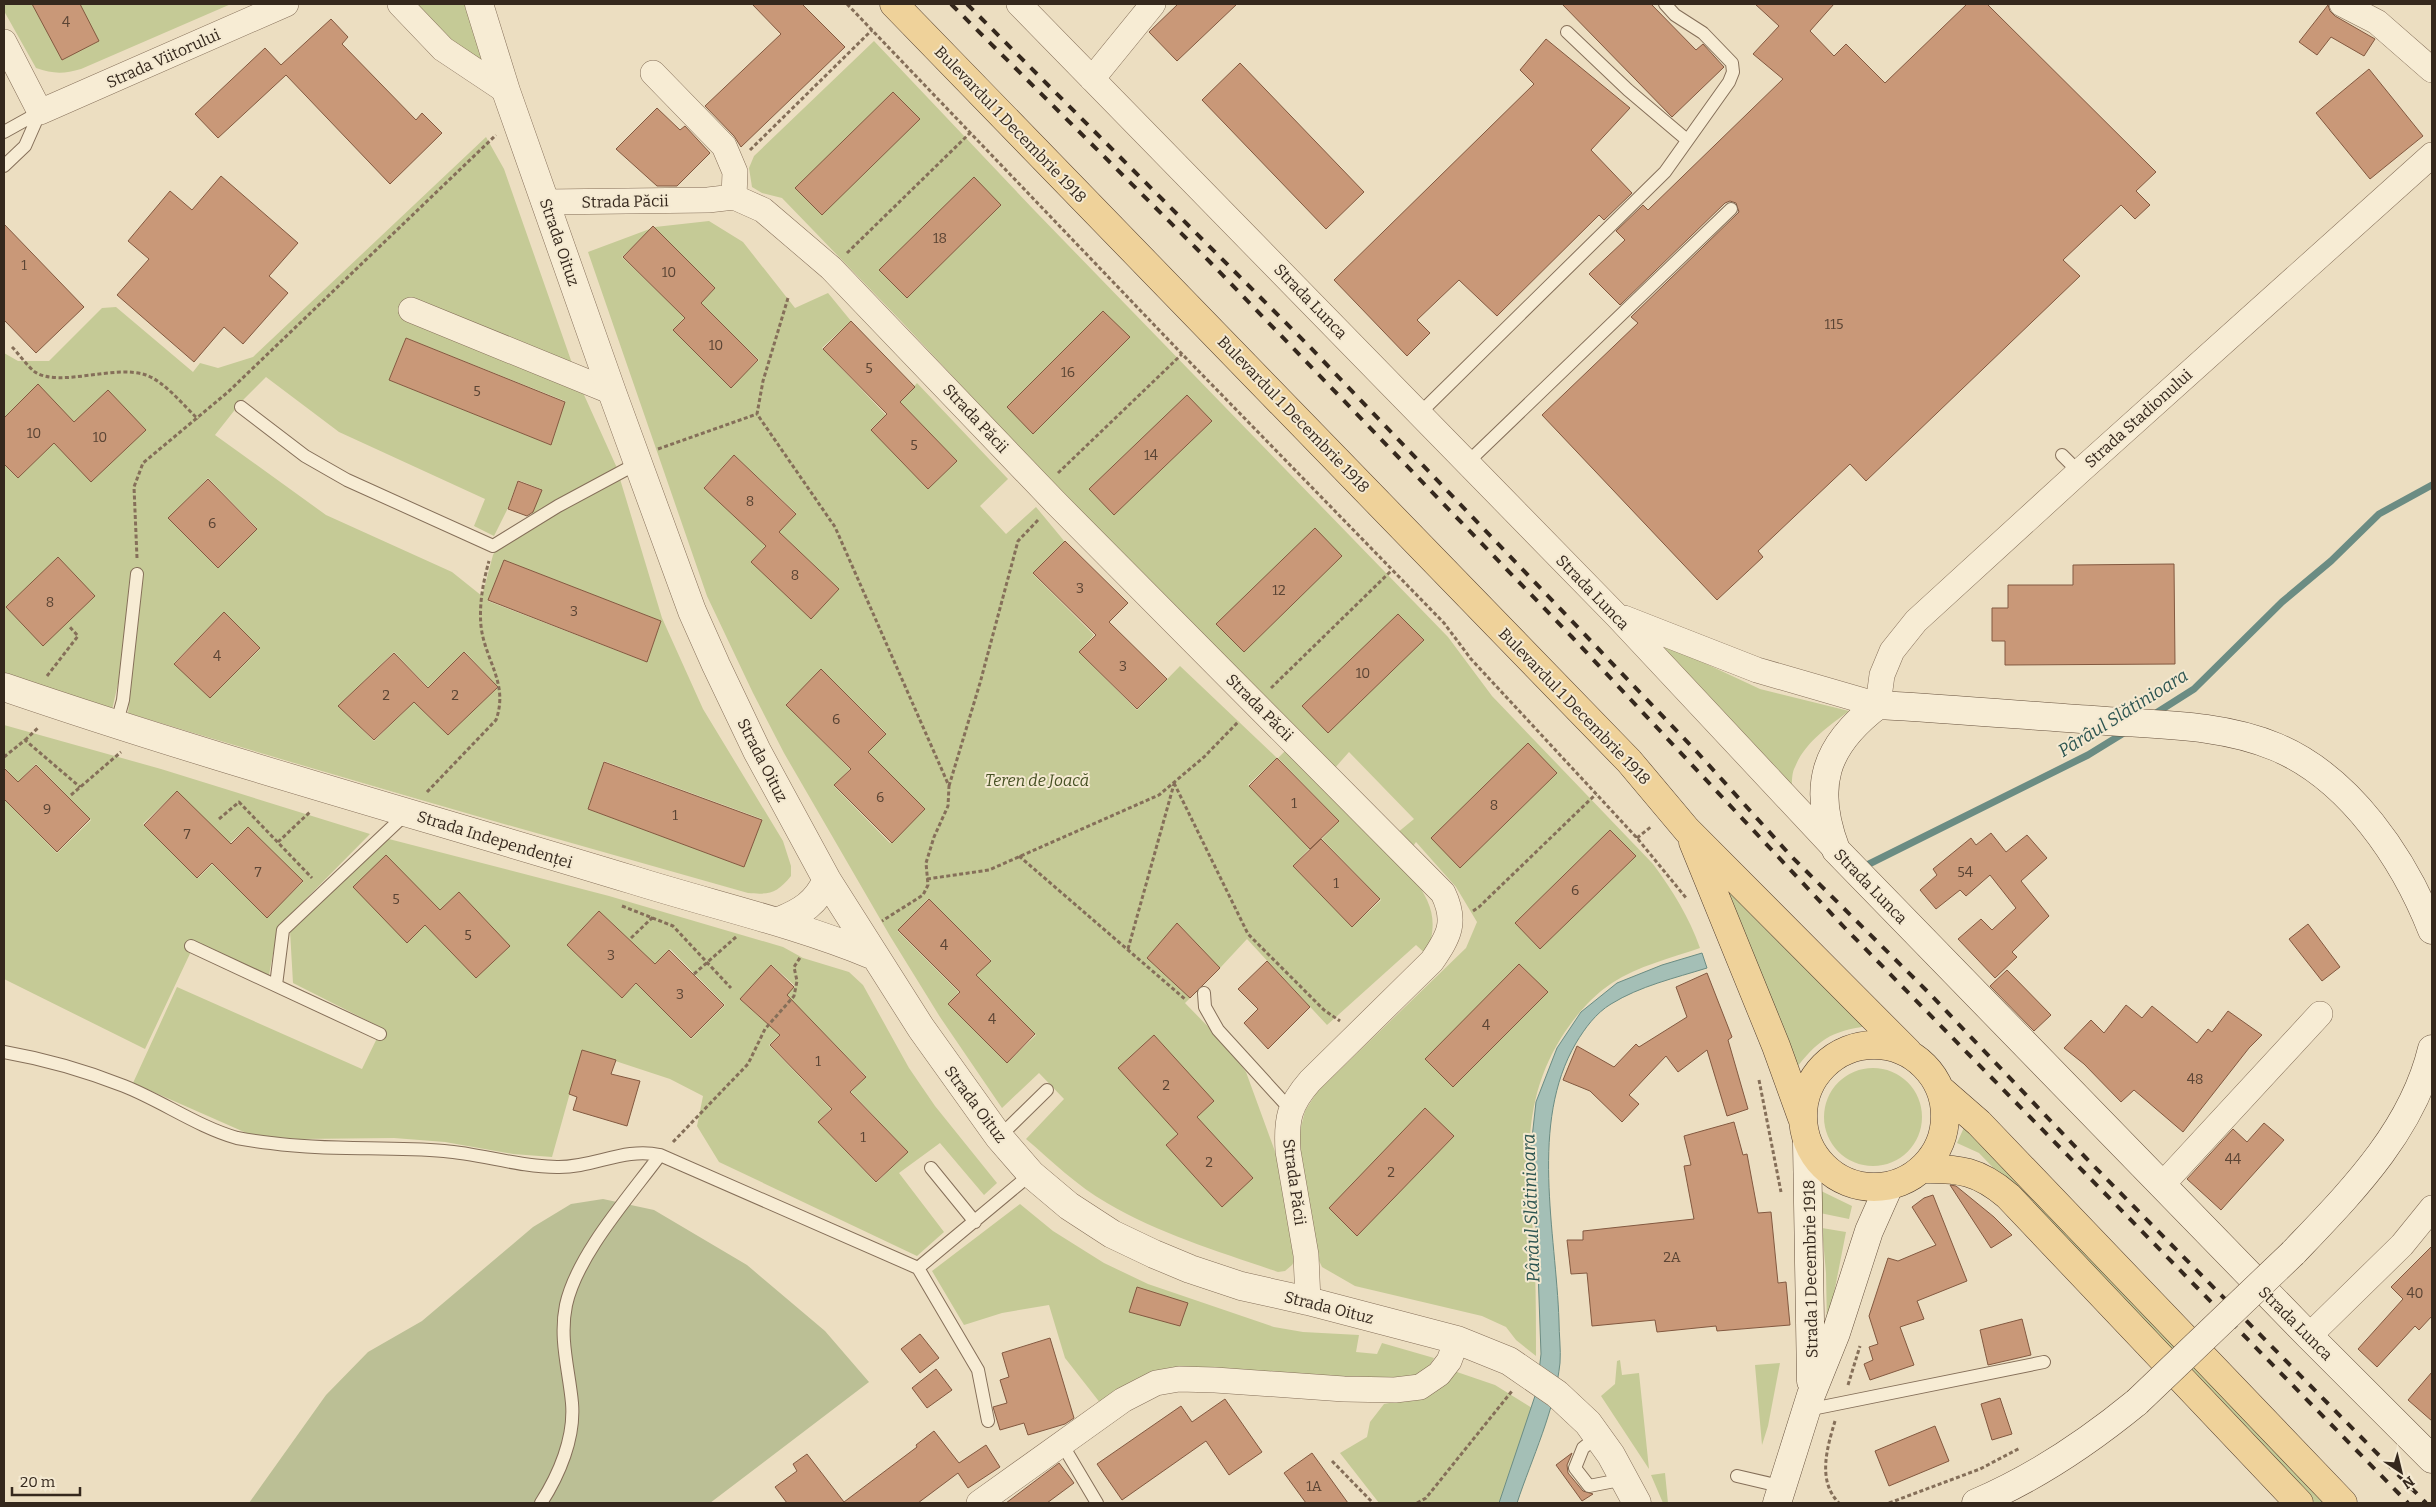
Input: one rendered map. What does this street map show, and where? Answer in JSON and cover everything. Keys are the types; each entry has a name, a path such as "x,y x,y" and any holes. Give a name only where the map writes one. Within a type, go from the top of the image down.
{"main road":[{"name":"Bulevardul 1 Decembrie 1918","path":"894,4 1629,761 1687,830 1908,1052"},
{"name":"Bulevardul 1 Decembrie 1918","path":"1687,830 1750,981 1805,1130"},
{"path":"1884,1045 1908,1052 1933,1074 1940,1089 1945,1106 1945,1123 1941,1140 1933,1156 1922,1169 1901,1182 1889,1186 1864,1187 1840,1179 1821,1164 1805,1130 1806,1093 1818,1071 1836,1055 1859,1046 1884,1045"},
{"path":"1940,1089 1979,1123 2343,1503"},
{"path":"1922,1169 1949,1168 1968,1172 1989,1181 2008,1196 2299,1503"}],"street":[{"name":"Strada Viitorului","path":"40,112 286,4"},
{"path":"400,4 444,49 506,91"},
{"name":"Strada Oituz","path":"479,4 506,91 612,392 646,457 692,610 716,665 757,751 826,880 866,945 966,1094 999,1137 1031,1174 1069,1206 1112,1234 1154,1254 1190,1269 1242,1286 1308,1301 1457,1340 1494,1354 1524,1381 1558,1394 1598,1436 1625,1479 1637,1503"},
{"name":"Strada Lunca","path":"1019,4 1617,616 1836,850 2309,1336 2432,1459"},
{"path":"1092,79 1153,4"},
{"path":"2342,4 2377,22 2432,70"},
{"path":"4,42 40,112"},
{"path":"653,73 724,146 734,166 734,197"},
{"name":"Strada Stadionului","path":"1878,704 1882,675 1892,651 1916,622 2070,463 2432,155"},
{"name":"Strada Păcii","path":"546,202 708,200 734,197 764,210 831,268 1049,496 1443,893 1451,916 1450,929 1446,940 1432,961 1310,1081 1298,1095 1290,1109 1288,1151 1306,1255 1308,1301"},
{"path":"410,310 612,392"},
{"path":"1617,616 1757,670 1878,704 2178,726 2241,736 2276,747 2308,764 2338,789 2363,815 2386,845 2406,877 2432,930"},
{"name":"Strada Independenței","path":"4,687 116,726 673,892 866,945"},
{"path":"1836,850 1823,808 1828,767 1844,735 1858,720 1878,704"},
{"path":"779,921 809,907 819,896 826,880"},
{"path":"2162,1185 2320,1014"},
{"path":"1976,1503 2037,1473 2071,1453 2137,1402 2293,1253 2372,1167 2400,1126 2418,1091 2432,1049"},
{"name":"Strada 1 Decembrie 1918","path":"1805,1130 1809,1403"},
{"name":"Strada 1 Decembrie 1918","path":"1781,1495 1809,1403 1836,1333 1869,1231 1889,1186"},
{"path":"2309,1336 2402,1245 2432,1208"},
{"path":"980,1503 1123,1400 1156,1383 1179,1379 1344,1389 1395,1390 1420,1387 1439,1374 1449,1361 1457,1340"}],"lane":[{"path":"1420,413 1665,172 1729,82 1733,72 1732,63 1703,33 1664,4"},
{"path":"1567,32 1628,90 1687,140"},
{"name":"Strada Viitorului","path":"4,132 40,112"},
{"path":"4,166 25,146 40,112"},
{"path":"1468,462 1731,209"},
{"path":"241,407 305,456 347,480 493,546 550,511 646,457"},
{"path":"116,726 122,700 137,574"},
{"path":"276,985 283,930 408,812"},
{"path":"191,946 380,1034"},
{"path":"1204,993 1204,1007 1218,1030 1290,1109"},
{"path":"4,1052 50,1062 124,1086 236,1138 324,1148 385,1147 447,1151 540,1167 573,1168 625,1153 644,1152 660,1155 918,1268 978,1370 988,1421"},
{"path":"999,1137 1047,1090"},
{"path":"541,1503 564,1461 570,1429 572,1404 563,1336 566,1305 576,1275 595,1243 660,1155"},
{"path":"931,1168 975,1222"},
{"path":"918,1268 1031,1174"},
{"path":"1809,1403 1840,1405 2044,1362"},
{"path":"1598,1436 1583,1448 1575,1468 1589,1486 1625,1479"},
{"path":"1062,1444 1097,1503"},
{"path":"1736,1476 1781,1495"}],"path":[{"path":"847,4 1182,354 1444,623 1471,659 1637,838 1690,904"},
{"path":"734,166 872,30"},
{"path":"831,268 970,133"},
{"path":"137,574 134,487 142,463 198,419 496,135"},
{"path":"788,298 763,381 757,414 835,527 949,786"},
{"path":"12,347 36,372 45,375 61,377 124,371 146,375 160,384 198,419"},
{"path":"866,945 923,895 928,885 926,862 934,836 948,806 949,786 980,683 1018,541 1049,496 1182,354"},
{"path":"646,457 757,414"},
{"path":"408,812 496,720 501,706 500,687 481,627 480,606 484,576 493,546"},
{"path":"927,879 989,870 1159,795 1174,783 1392,570"},
{"path":"43,681 78,636 69,626"},
{"path":"4,757 38,728"},
{"path":"25,740 80,787"},
{"path":"71,795 122,752"},
{"path":"1128,949 1174,783"},
{"path":"1174,783 1248,934 1324,1010"},
{"path":"1451,916 1479,907 1596,794"},
{"path":"219,819 239,802 313,878"},
{"path":"278,842 312,811"},
{"path":"1019,856 1186,1000"},
{"path":"622,906 673,926 731,988"},
{"path":"631,938 652,918"},
{"path":"660,1155 748,1064 765,1029 794,996 797,981 794,968 816,932"},
{"path":"694,974 727,945"},
{"path":"1758,1074 1782,1200"},
{"path":"1839,1503 1829,1490 1826,1474 1827,1450 1840,1405 1853,1374 1861,1340"},
{"path":"1417,1503 1426,1498 1524,1381"},
{"path":"1889,1503 1980,1468 2020,1448"},
{"path":"1332,1461 1373,1503"}],"green space":[{"path":"4,4 231,4 81,69 59,73 36,68 4,11"},
{"path":"416,4 470,4 486,70 447,37"},
{"path":"874,41 1035,211 1448,637 1492,696 1653,864 1686,915 1700,948 1633,972 1612,983 1597,994 1572,1022 1561,1038 1548,1063 1538,1089 1530,1139 1529,1165 1535,1274 1536,1356 1516,1340 1506,1327 1482,1316 1355,1286 1322,1267 1313,1248 1299,1173 1300,1131 1305,1111 1317,1092 1466,948 1477,922 1456,887 1416,842 1411,849 1397,833 1414,819 1349,752 1334,769 1087,520 901,321 782,198 762,193 752,187 749,168 754,156"},
{"path":"486,137 504,169 580,386 617,468 531,516 541,489 518,480 507,510 494,536 474,526 485,499 339,432 266,377 241,402 215,435 326,515 452,572 482,596 493,555 498,545 620,479 662,618 703,709 783,841 791,866 791,876 786,882 772,892 762,894 748,893 283,760 128,713 143,573 112,710 4,674 4,353 18,361 49,361 102,308 116,307 193,372 200,363 218,368 253,357","holes":["406,338 565,401 551,445 389,380","208,478 257,528 218,568 169,518","504,560 661,621 647,662 488,601","224,612 260,649 210,698 174,663","394,652 428,687 465,652 498,687 448,735 414,702 374,741 338,706","604,761 762,819 744,867 588,809"]},
{"name":"Teren de Joacă","path":"709,221 743,242 795,308 828,293 851,321 822,348 886,415 871,429 928,489 957,461 900,402 917,383 1008,479 980,506 1006,534 1036,507 1065,542 1033,574 1094,635 1079,652 1137,710 1180,666 1277,758 1248,785 1310,848 1293,866 1352,927 1381,900 1322,839 1339,821 1278,758 1285,751 1411,874 1429,904 1433,922 1427,955 1416,945 1327,1025 1247,939 1220,968 1177,923 1147,958 1190,998 1185,1003 1227,1046 1246,1072 1284,1176 1299,1253 1292,1265 1285,1271 1278,1272 1191,1242 1127,1214 1085,1189 1026,1139 1064,1099 1039,1073 1002,1108 940,1017 890,936 784,753 707,596 588,252 653,228 622,257 685,317 673,330 731,386 759,360 700,303 715,288 654,227","holes":["734,455 796,513 779,532 838,589 751,562 766,545 704,487","822,670 886,733 868,752 925,809 890,843 834,786 850,769 786,704","928,899 991,960 976,975 1036,1035 1007,1063 948,1004 959,992 898,931"]},
{"path":"1657,641 1760,689 1849,711 1818,735 1799,758 1792,780 1792,794"},
{"path":"4,725 161,769 370,834 278,927 269,975 195,943 145,1049 4,979 4,799 57,853 91,820 36,764 18,782 4,767","holes":["176,792 230,843 248,827 303,882 267,917 212,864 198,878 143,824"]},
{"path":"385,838 609,896 783,947 803,958 849,972 863,985 909,1068 935,1106 997,1183 984,1195 940,1143 899,1173 944,1232 917,1256 719,1162 697,1126 703,1096 670,1079 582,1050 552,1157 513,1154 445,1142 394,1138 299,1139 251,1135 133,1083 177,987 362,1069 382,1028 293,983 290,931","holes":["599,911 655,964 670,949 725,1005 691,1039 637,983 622,998 567,945","772,965 795,986 763,1020 740,999","803,1012 866,1076 851,1092 908,1152 876,1183 818,1122 831,1109 769,1045"]},
{"path":"1727,886 1869,1026 1834,1034 1818,1044 1794,1071 1722,892"},
{"path":"1873,1068 1892,1072 1908,1082 1918,1098 1922,1117 1918,1136 1908,1152 1892,1162 1873,1166 1854,1162 1838,1152 1828,1136 1824,1117 1828,1098 1838,1082 1854,1072"},
{"path":"1966,1123 2326,1503 2315,1503 1979,1153 1957,1143"},
{"path":"1817,1189 1852,1206 1849,1219 1820,1213"},
{"path":"603,1199 654,1210 747,1265 825,1331 869,1382 710,1503 249,1503 326,1395 368,1352 422,1321 533,1227 571,1204"},
{"path":"1020,1204 1053,1231 1104,1263 1148,1284 1274,1327 1303,1332 1359,1335 1356,1352 1377,1354 1382,1343 1434,1358 1423,1371 1407,1379 1242,1374 1101,1404 1065,1358 1049,1305 1002,1313 964,1325 932,1271"},
{"path":"1822,1228 1846,1232 1827,1329 1826,1273"},
{"path":"1620,1360 1622,1375 1639,1373 1649,1469 1601,1396 1615,1384 1617,1361"},
{"path":"1780,1363 1768,1426 1762,1445 1755,1365"},
{"path":"1454,1371 1495,1385 1532,1408 1499,1503 1379,1503 1340,1453 1367,1437 1370,1422 1384,1404 1425,1396"},
{"path":"1665,1473 1668,1503 1663,1503 1651,1475"}],"water":[{"path":"1702,953 1707,968 1634,992 1600,1012 1579,1037 1562,1074 1553,1108 1549,1143 1549,1179 1557,1287 1560,1363 1548,1416 1517,1503 1499,1503 1537,1390 1541,1354 1531,1147 1536,1102 1557,1048 1581,1012 1617,983 1662,965"}],"building":[{"path":"32,4 80,4 99,41 62,60"},
{"path":"752,4 802,4 845,47 741,147 734,136 705,106 781,34"},
{"path":"1178,4 1237,4 1177,61 1149,32"},
{"path":"1562,4 1651,4 1696,50 1703,44 1724,67 1672,117"},
{"path":"1755,4 1834,4 1810,31 1834,56 1846,44 1885,83 1967,4 1987,4 2156,172 2136,191 2150,205 2135,219 2121,205 2063,260 2080,276 1866,481 1850,464 1758,551 1763,557 1717,600 1542,415 1638,323 1631,317 1739,212 1736,203 1730,201 1725,203 1620,305 1589,274 1625,240 1616,231 1643,205 1648,210 1783,79 1753,54 1779,26"},
{"path":"2328,5 2330,11 2335,16 2375,39 2364,56 2331,37 2317,55 2299,42"},
{"path":"331,19 348,37 342,44 416,120 422,113 442,133 390,184 286,75 218,138 195,114 265,48 281,65"},
{"path":"1546,39 1630,108 1591,150 1632,193 1604,220 1599,215 1497,316 1459,280 1417,320 1430,333 1407,356 1334,280 1534,84 1520,70"},
{"path":"1240,63 1364,192 1326,229 1202,100"},
{"path":"2369,69 2423,136 2370,179 2316,113"},
{"path":"893,92 920,119 822,215 795,188"},
{"path":"657,108 680,130 685,126 710,153 677,186 657,186 616,149"},
{"path":"221,176 298,243 269,276 288,293 243,344 224,327 194,362 117,295 149,259 128,241 170,191 192,210"},
{"path":"974,177 1001,205 907,298 879,270"},
{"path":"4,224 84,307 36,353 4,320"},
{"path":"653,226 715,288 701,303 758,360 731,388 673,330 685,318 623,257"},
{"path":"1103,311 1130,337 1033,434 1007,407"},
{"path":"851,321 915,387 900,402 957,461 928,489 871,430 887,414 823,349"},
{"path":"406,338 565,402 551,445 389,380"},
{"path":"38,384 74,422 108,390 146,430 91,482 54,443 18,478 4,464 4,418"},
{"path":"1187,395 1212,421 1114,515 1089,489"},
{"path":"734,455 796,514 779,532 839,589 811,619 751,562 766,546 704,488"},
{"path":"208,479 257,529 218,568 168,518"},
{"path":"518,481 542,490 533,512 527,516 508,509"},
{"path":"1315,528 1342,556 1244,652 1216,624"},
{"path":"1065,541 1128,603 1109,622 1167,679 1137,709 1079,652 1096,635 1033,573"},
{"path":"58,557 95,596 43,646 6,607"},
{"path":"504,560 661,621 647,662 488,600"},
{"path":"2174,564 2175,664 2005,665 2005,641 1992,641 1992,608 2008,608 2008,585 2073,585 2073,565"},
{"path":"224,612 260,648 210,698 174,664"},
{"path":"1398,614 1424,640 1328,733 1302,706"},
{"path":"464,652 498,687 448,735 414,702 374,740 338,706 394,653 428,688"},
{"path":"821,669 886,734 868,752 925,809 892,843 834,785 851,769 786,705"},
{"path":"1528,743 1557,773 1460,868 1431,838"},
{"path":"1277,758 1339,821 1310,849 1249,786"},
{"path":"604,762 762,820 744,867 588,809"},
{"path":"36,765 90,819 57,852 4,799 4,768 18,782"},
{"path":"177,791 231,844 248,827 303,881 267,918 212,863 197,878 144,825"},
{"path":"1610,830 1636,856 1540,949 1515,923"},
{"path":"1991,833 2006,852 2027,835 2047,858 2021,881 2049,916 2012,952 2017,957 1995,978 1958,939 1981,919 1992,930 2016,908 1990,875 1966,896 1960,890 1936,909 1920,890 1937,875 1933,869 1971,838 1976,845"},
{"path":"1321,839 1380,899 1352,927 1293,866"},
{"path":"386,855 440,910 459,892 510,946 476,978 425,925 407,943 353,887"},
{"path":"929,899 991,961 976,975 1035,1034 1007,1063 948,1004 960,992 898,930"},
{"path":"599,911 655,964 669,950 724,1005 691,1038 636,983 622,998 567,945"},
{"path":"1177,923 1220,968 1190,998 1147,958"},
{"path":"2308,924 2340,967 2322,981 2289,939"},
{"path":"1267,961 1310,1007 1268,1049 1244,1023 1258,1009 1238,989"},
{"path":"1519,964 1548,992 1453,1087 1425,1059"},
{"path":"771,965 794,987 787,995 866,1077 850,1092 908,1152 876,1182 818,1122 832,1109 770,1045 780,1035 740,999"},
{"path":"2007,970 2051,1015 2034,1031 1990,986"},
{"path":"1707,973 1732,1037 1728,1040 1748,1109 1727,1116 1707,1050 1678,1072 1666,1056 1629,1095 1639,1104 1622,1122 1590,1091 1563,1080 1577,1046 1614,1067 1636,1044 1639,1047 1687,1017 1676,987"},
{"path":"2126,1005 2142,1018 2152,1006 2197,1043 2208,1029 2212,1032 2228,1011 2262,1035 2249,1048 2183,1132 2134,1090 2121,1102 2084,1064 2064,1048 2091,1020 2104,1033"},
{"path":"1154,1035 1214,1101 1197,1117 1253,1178 1222,1207 1166,1145 1178,1134 1118,1068"},
{"path":"582,1050 616,1060 611,1074 640,1081 627,1126 573,1110 577,1097 569,1094"},
{"path":"1425,1108 1454,1136 1357,1236 1329,1208"},
{"path":"1734,1122 1743,1155 1747,1154 1758,1213 1771,1212 1778,1283 1786,1282 1790,1325 1717,1331 1716,1326 1657,1332 1655,1320 1592,1326 1587,1273 1571,1274 1567,1240 1583,1240 1583,1231 1694,1219 1684,1166 1691,1165 1684,1136"},
{"path":"2264,1123 2284,1140 2221,1210 2187,1179 2233,1129 2247,1142"},
{"path":"1950,1185 1956,1186 1994,1217 2012,1235 1991,1248"},
{"path":"1933,1195 1967,1281 1917,1301 1924,1319 1900,1327 1914,1365 1870,1380 1864,1364 1873,1360 1869,1347 1878,1344 1869,1316 1888,1258 1898,1261 1936,1245 1912,1207 1924,1198"},
{"path":"2432,1246 2432,1316 2419,1330 2415,1326 2377,1367 2358,1349 2403,1299 2391,1287"},
{"path":"1137,1287 1188,1303 1180,1326 1129,1312"},
{"path":"2022,1319 2031,1355 1988,1365 1980,1330"},
{"path":"920,1334 939,1358 920,1373 901,1349"},
{"path":"1050,1338 1074,1418 1065,1424 1028,1435 1024,1423 1000,1430 993,1407 1007,1403 1000,1380 1009,1377 1002,1353"},
{"path":"936,1369 952,1390 927,1408 912,1388"},
{"path":"2432,1372 2432,1421 2408,1400"},
{"path":"2000,1398 2012,1434 1992,1440 1981,1404"},
{"path":"1225,1399 1262,1452 1229,1475 1206,1441 1122,1500 1097,1464 1181,1406 1192,1422"},
{"path":"1935,1426 1949,1461 1889,1486 1875,1451"},
{"path":"934,1431 959,1463 986,1445 1000,1467 968,1488 958,1473 918,1503 787,1503 775,1487 797,1471 793,1464 807,1454 844,1502 917,1447 916,1445"},
{"path":"1312,1453 1348,1503 1306,1503 1284,1473"},
{"path":"1572,1453 1567,1465 1568,1473 1583,1491 1593,1494 1582,1501 1556,1465"},
{"path":"1059,1463 1074,1483 1047,1503 1006,1503"}],"waterway":[{"name":"Pârâul Slătinioara","path":"2153,715 2194,689 2282,602 2331,561 2379,514 2432,485"},
{"name":"Pârâul Slătinioara","path":"1867,865 2088,755 2127,731"}],"railway":[{"path":"951,4 1208,260 1572,637 1844,927 2408,1503"},
{"path":"967,4 1307,344 1697,752 1791,856 1929,993 2086,1158 2426,1503"}]}
